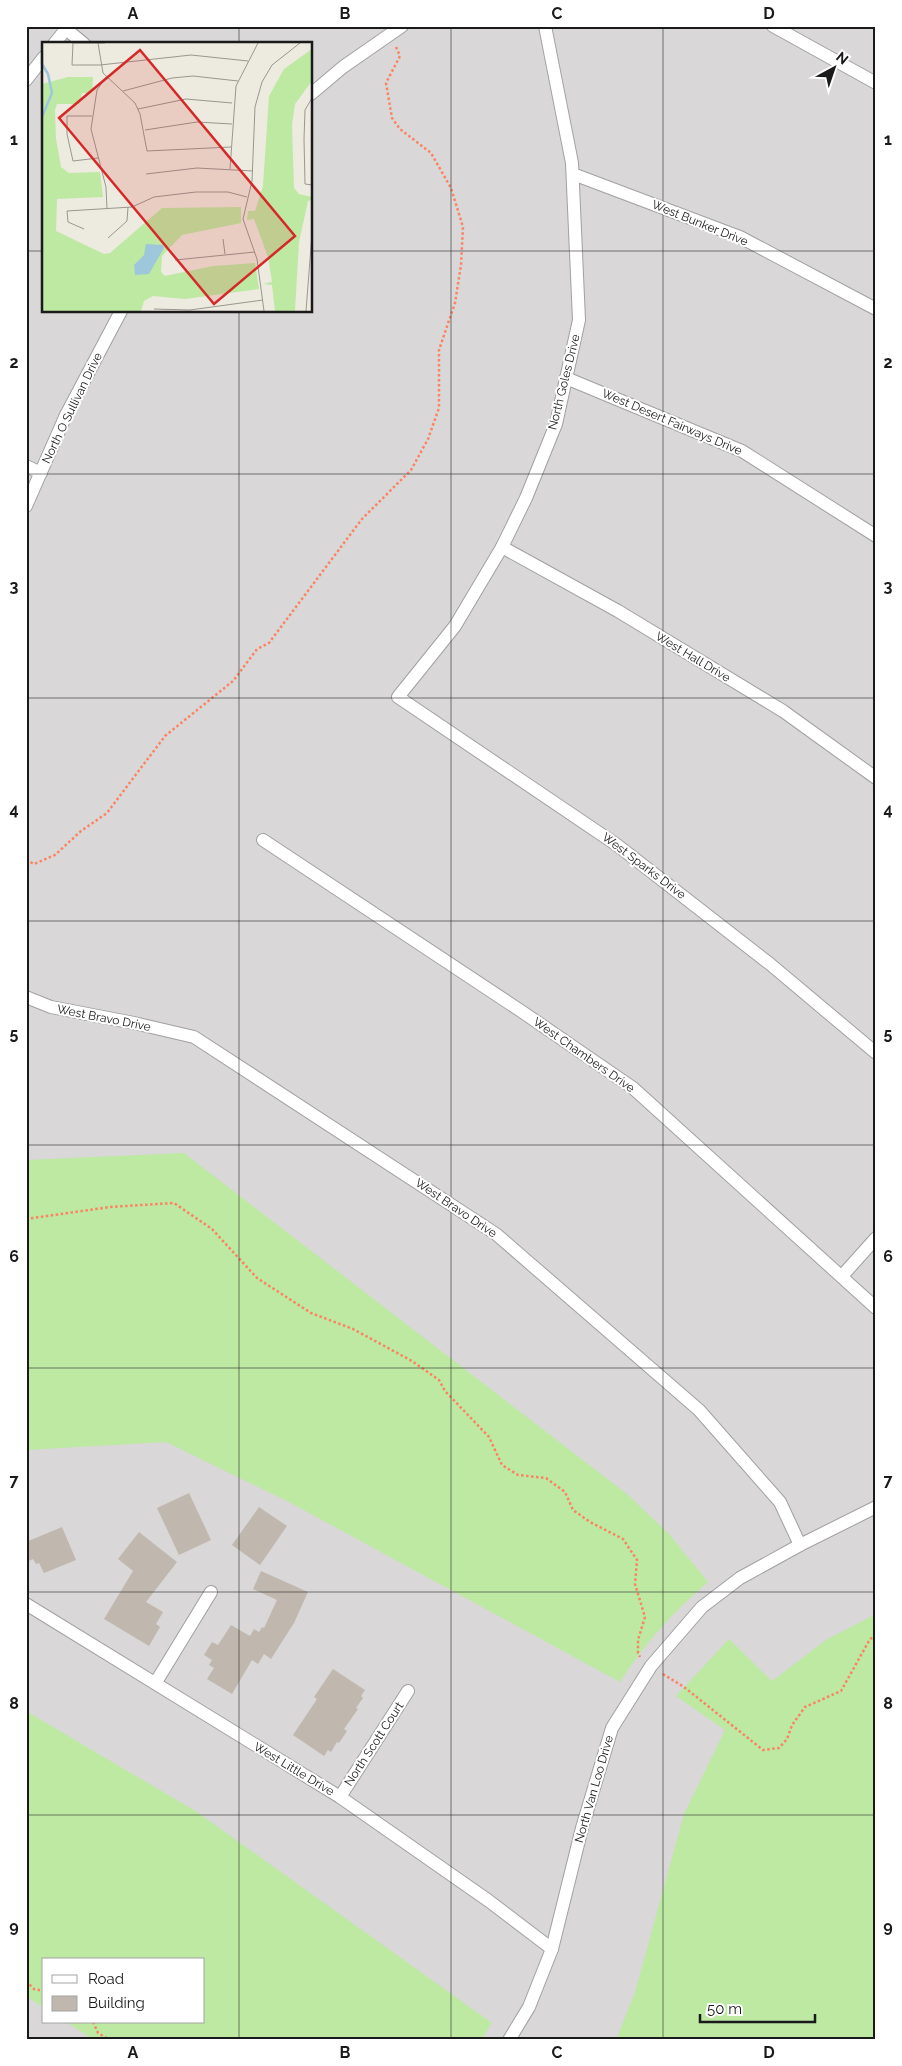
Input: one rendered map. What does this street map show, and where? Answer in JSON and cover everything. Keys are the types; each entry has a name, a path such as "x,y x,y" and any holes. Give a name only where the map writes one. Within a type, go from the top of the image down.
{"street":[{"path":"312,93 343,67 402,26"},
{"name":"North Goles Drive","path":"398,697 455,626 502,548 526,498 556,424 579,320 572,163 545,26"},
{"path":"774,26 876,83"},
{"path":"56,42 66,28 82,42"},
{"path":"26,80 42,60"},
{"name":"West Bunker Drive","path":"573,174 740,237 876,309"},
{"name":"North O Sullivan Drive","path":"26,506 66,415 120,312"},
{"name":"West Desert Fairways Drive","path":"566,378 742,451 876,536"},
{"path":"26,466 41,473"},
{"name":"West Hall Drive","path":"502,548 618,611 783,711 876,778"},
{"name":"West Sparks Drive","path":"398,697 617,844 770,964 876,1053"},
{"name":"West Chambers Drive","path":"263,840 521,1010 632,1088 876,1308"},
{"name":"West Bravo Drive","path":"26,997 51,1007 194,1037 496,1234 699,1410 780,1502 800,1545"},
{"path":"842,1276 876,1238"},
{"name":"North Van Loo Drive","path":"509,2040 529,2007 552,1950 582,1828 612,1728 651,1666 702,1607 740,1578 876,1507"},
{"path":"156,1682 211,1592"},
{"name":"West Little Drive","path":"26,1604 156,1682 172,1695 340,1797 489,1902 552,1950"},
{"name":"North Scott Court","path":"340,1797 408,1691"}],"path":[{"path":"26,860 34,864 55,855 81,831 107,813 165,736 233,681 257,649 268,643 362,519 411,470 428,439 440,408 439,350 455,303 462,265 463,227 451,188 431,153 400,129 392,118 386,83 400,56 395,46"},
{"path":"26,1219 110,1206 174,1203 212,1229 257,1278 311,1313 353,1329 412,1361 439,1380 444,1391 489,1437 502,1465 518,1475 546,1478 565,1492 573,1510 590,1522 623,1539 637,1560 635,1584 645,1617 638,1640 638,1653 642,1659"},
{"path":"662,1673 684,1687 763,1750 780,1748 792,1725 805,1707 841,1691 870,1639 876,1636"},
{"path":"26,1981 34,1989 42,1991"},
{"path":"94,2024 98,2033 110,2040"}],"shaded area":[{"path":"26,26 876,26 876,2040 26,2040"}],"green space":[{"path":"184,1153 627,1494 669,1534 708,1582 660,1629 639,1654 620,1682 289,1502 166,1442 26,1450 26,1160"},
{"path":"876,1614 876,2040 616,2040 635,1992 684,1814 725,1730 676,1696 729,1639 772,1681 826,1640"},
{"path":"26,1711 197,1812 492,2023 481,2040 94,2040 69,2024 205,2024 205,1958 42,1958 42,2007 26,1996"}],"building":[{"path":"189,1493 211,1540 179,1555 157,1508"},
{"path":"259,1507 287,1526 260,1565 232,1545"},
{"path":"62,1527 76,1560 44,1573 39,1563 36,1564 33,1559 26,1562 26,1542"},
{"path":"139,1532 177,1562 146,1602 163,1612 156,1624 160,1627 149,1646 104,1619 133,1571 118,1559"},
{"path":"261,1571 308,1592 294,1623 271,1659 264,1654 258,1664 252,1660 232,1694 207,1679 214,1668 209,1665 212,1660 204,1655 212,1642 218,1645 231,1625 250,1636 254,1629 259,1632 262,1627 264,1628 277,1600 253,1589"},
{"path":"333,1669 365,1690 361,1696 363,1698 356,1708 358,1709 344,1729 347,1731 331,1752 328,1750 324,1756 293,1735 317,1699 314,1697"}]}
